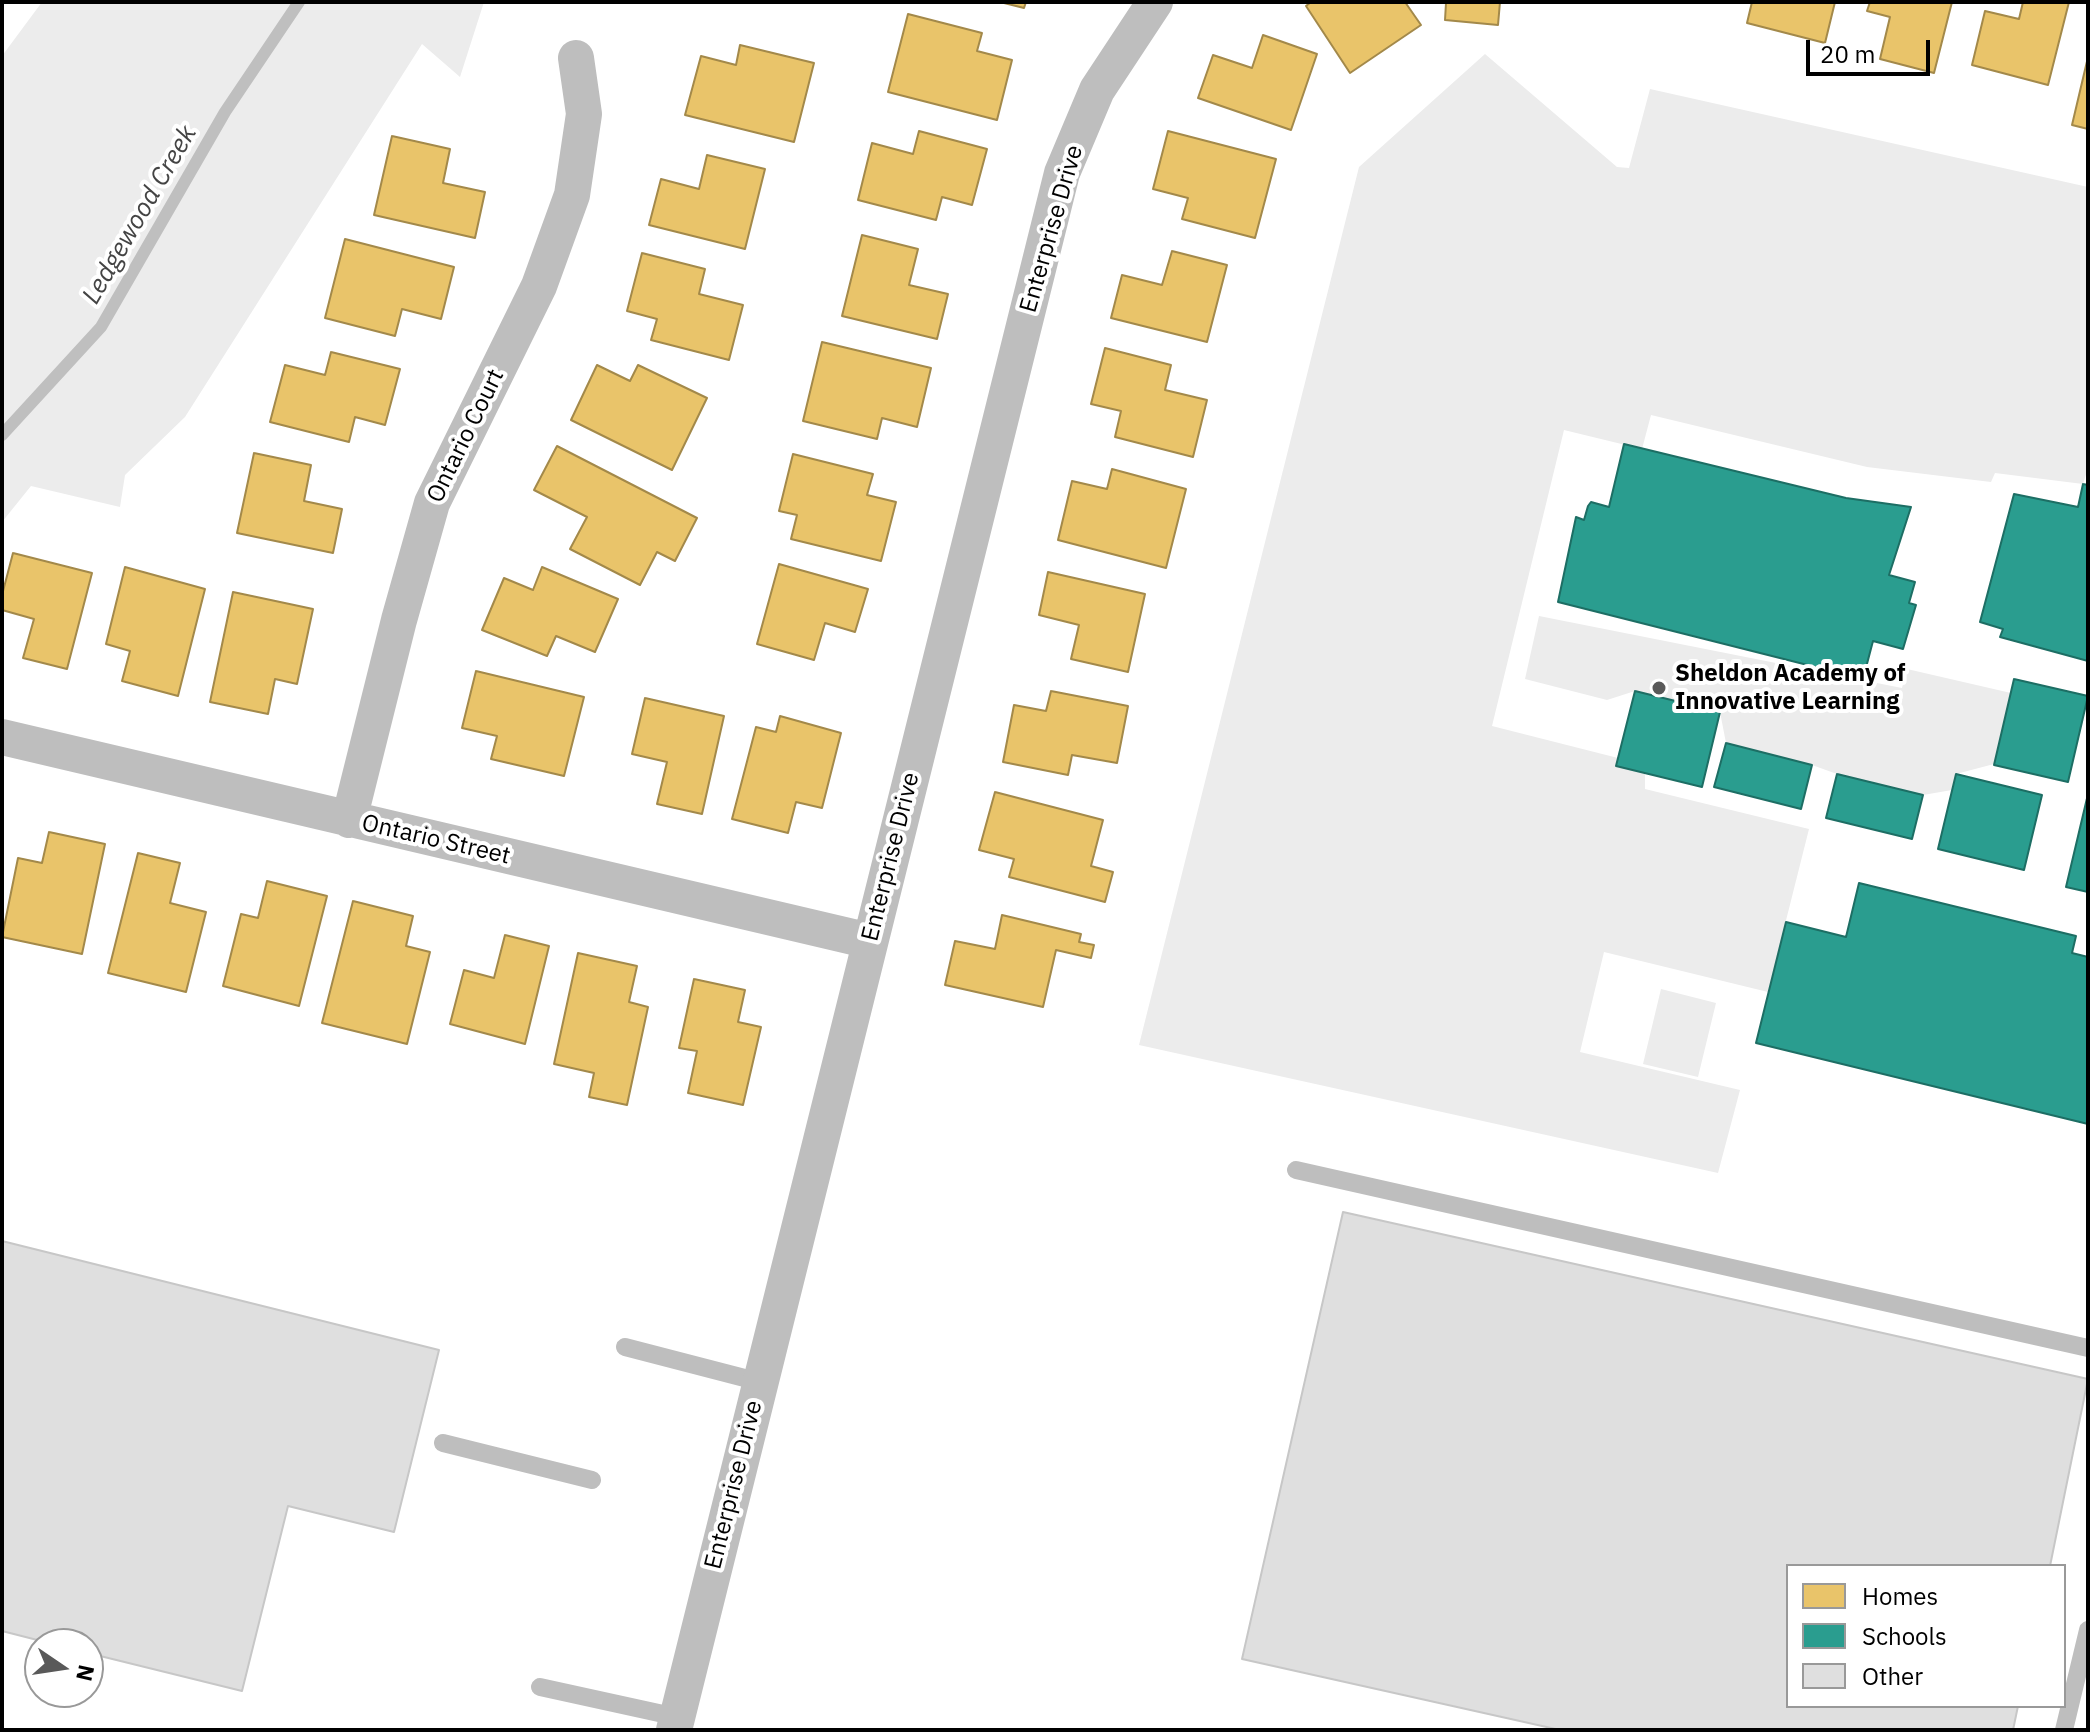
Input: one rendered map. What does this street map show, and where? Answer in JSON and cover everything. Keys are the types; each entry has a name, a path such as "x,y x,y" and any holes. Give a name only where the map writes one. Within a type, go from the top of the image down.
{"street":[{"name":"Enterprise Drive","path":"675,1724 1062,173 1097,90 1155,2"},
{"name":"Ontario Court","path":"349,820 432,503 539,286 572,195 584,114 576,58"},
{"name":"Ontario Street","path":"2,737 870,941"}],"lane":[{"path":"1296,1170 2088,1348"},
{"path":"625,1347 760,1382"},
{"path":"443,1443 592,1480"},
{"path":"2064,1730 2088,1630"},
{"path":"540,1687 675,1724"}],"shaded area":[{"path":"42,2 484,2 460,77 422,44 185,417 125,475 120,507 31,486 2,522 2,56"},
{"path":"1485,54 1617,167 1629,168 1650,89 2088,187 2088,468 2083,484 1995,473 1991,482 1867,467 1651,415 1642,449 1564,430 1492,726 1618,758 1616,766 1645,773 1645,789 1809,829 1768,992 1604,952 1580,1052 1740,1090 1718,1173 1139,1045 1359,167"},
{"path":"1539,616 1902,688 1907,669 2011,693 1994,764 1956,774 1952,790 1923,795 1726,743 1720,712 1635,691 1607,700 1525,679"},
{"path":"1661,989 1716,1003 1698,1077 1643,1064"}],"building: Homes":[{"path":"1000,2 1026,2 1024,8"},
{"path":"1311,2 1405,2 1421,25 1350,73 1306,6"},
{"path":"1435,2 1500,2 1498,25 1445,20 1446,3"},
{"path":"1752,2 1835,2 1825,43 1747,23"},
{"path":"1870,2 1952,2 1934,73 1880,59 1890,17 1867,11"},
{"path":"2023,2 2069,2 2048,85 1972,65 1985,11 2019,19"},
{"path":"908,14 982,33 977,51 1012,60 997,120 888,92"},
{"path":"1263,35 1317,54 1291,130 1198,98 1213,55 1252,68"},
{"path":"740,45 814,63 794,142 685,115 701,56 736,65"},
{"path":"2088,57 2088,129 2072,125"},
{"path":"919,131 987,149 972,205 942,197 936,220 858,200 872,143 913,154"},
{"path":"1168,131 1276,159 1255,238 1182,219 1188,198 1153,189"},
{"path":"392,136 450,149 443,183 485,192 475,238 374,215"},
{"path":"707,155 765,169 745,249 649,225 661,179 699,189"},
{"path":"862,235 918,249 909,285 948,294 937,339 842,316"},
{"path":"345,239 454,267 441,319 402,309 395,336 325,318"},
{"path":"1172,251 1227,265 1207,342 1111,318 1122,275 1162,285"},
{"path":"642,253 705,269 699,294 743,305 729,360 651,340 657,319 627,311"},
{"path":"822,342 931,368 917,427 882,418 877,439 803,421"},
{"path":"1105,348 1171,365 1165,390 1207,400 1193,457 1115,437 1121,411 1091,404"},
{"path":"331,352 400,369 385,425 355,417 349,442 270,422 285,365 325,375"},
{"path":"597,365 630,381 638,365 707,398 672,470 571,420"},
{"path":"557,446 697,518 675,561 657,552 640,585 570,549 587,517 534,490"},
{"path":"254,453 311,465 304,501 342,509 333,553 237,533"},
{"path":"793,454 873,474 867,495 896,502 881,561 791,539 797,515 779,511"},
{"path":"1112,469 1186,489 1166,568 1058,540 1072,481 1107,489"},
{"path":"13,553 92,573 67,669 23,658 34,619 2,610 2,595"},
{"path":"779,564 868,589 855,632 825,623 814,660 757,644"},
{"path":"125,567 205,589 178,696 122,681 130,651 106,644"},
{"path":"542,567 618,599 595,652 556,636 547,656 482,630 504,578 533,590"},
{"path":"1048,572 1145,594 1128,672 1071,659 1079,625 1039,615"},
{"path":"233,592 313,609 297,684 275,679 268,714 210,702"},
{"path":"476,671 584,697 564,776 491,759 497,736 462,728"},
{"path":"1051,691 1128,706 1117,763 1072,755 1068,775 1003,762 1014,705 1046,711"},
{"path":"645,698 724,716 702,814 657,804 667,762 632,754"},
{"path":"780,716 841,733 822,808 796,802 788,833 732,819 756,727 776,732"},
{"path":"995,792 1103,820 1091,866 1113,872 1105,902 1009,877 1014,859 979,850"},
{"path":"49,832 105,844 82,954 2,937 18,858 42,863"},
{"path":"138,853 180,863 170,903 206,912 186,992 108,973"},
{"path":"267,881 327,896 299,1006 223,986 241,914 258,918"},
{"path":"353,901 413,916 406,946 430,952 407,1044 322,1023"},
{"path":"1002,915 1081,934 1079,942 1094,945 1091,958 1056,950 1043,1007 945,985 955,941 995,949"},
{"path":"505,935 549,946 525,1044 450,1024 464,970 494,978"},
{"path":"578,953 637,966 629,1002 648,1007 627,1105 589,1097 594,1073 554,1064"},
{"path":"694,979 745,990 738,1022 761,1027 743,1105 688,1093 697,1051 679,1048"}],"building: Schools":[{"path":"1624,444 1846,498 1911,507 1889,575 1915,582 1909,603 1916,605 1903,649 1873,641 1863,679 1558,602 1576,517 1584,520 1591,502 1609,507"},
{"path":"2083,484 2088,485 2088,661 2000,637 2003,629 1980,622 2014,494 2078,507"},
{"path":"2014,679 2088,696 2068,782 1994,765"},
{"path":"1635,691 1720,712 1702,787 1616,766"},
{"path":"1726,743 1812,765 1801,809 1714,787"},
{"path":"1837,774 1923,795 1912,839 1826,818"},
{"path":"1956,774 2042,795 2024,870 1938,849"},
{"path":"2088,794 2088,892 2066,887"},
{"path":"1859,883 2076,936 2072,953 2088,957 2088,1124 1756,1043 1786,922 1846,937"}],"building: Other":[{"path":"1343,1212 2088,1379 2050,1564 1786,1564 1786,1708 2018,1708 2013,1730 1560,1730 1242,1659"},
{"path":"2,1241 439,1350 394,1532 288,1506 242,1691 104,1657 104,1628 24,1628 24,1637 2,1631"}],"waterway":[{"name":"Ledgewood Creek","path":"2,435 101,327 225,112 299,2"}],"place":[{"name":"Sheldon Academy of Innovative Learning","path":"1659,688"}]}
